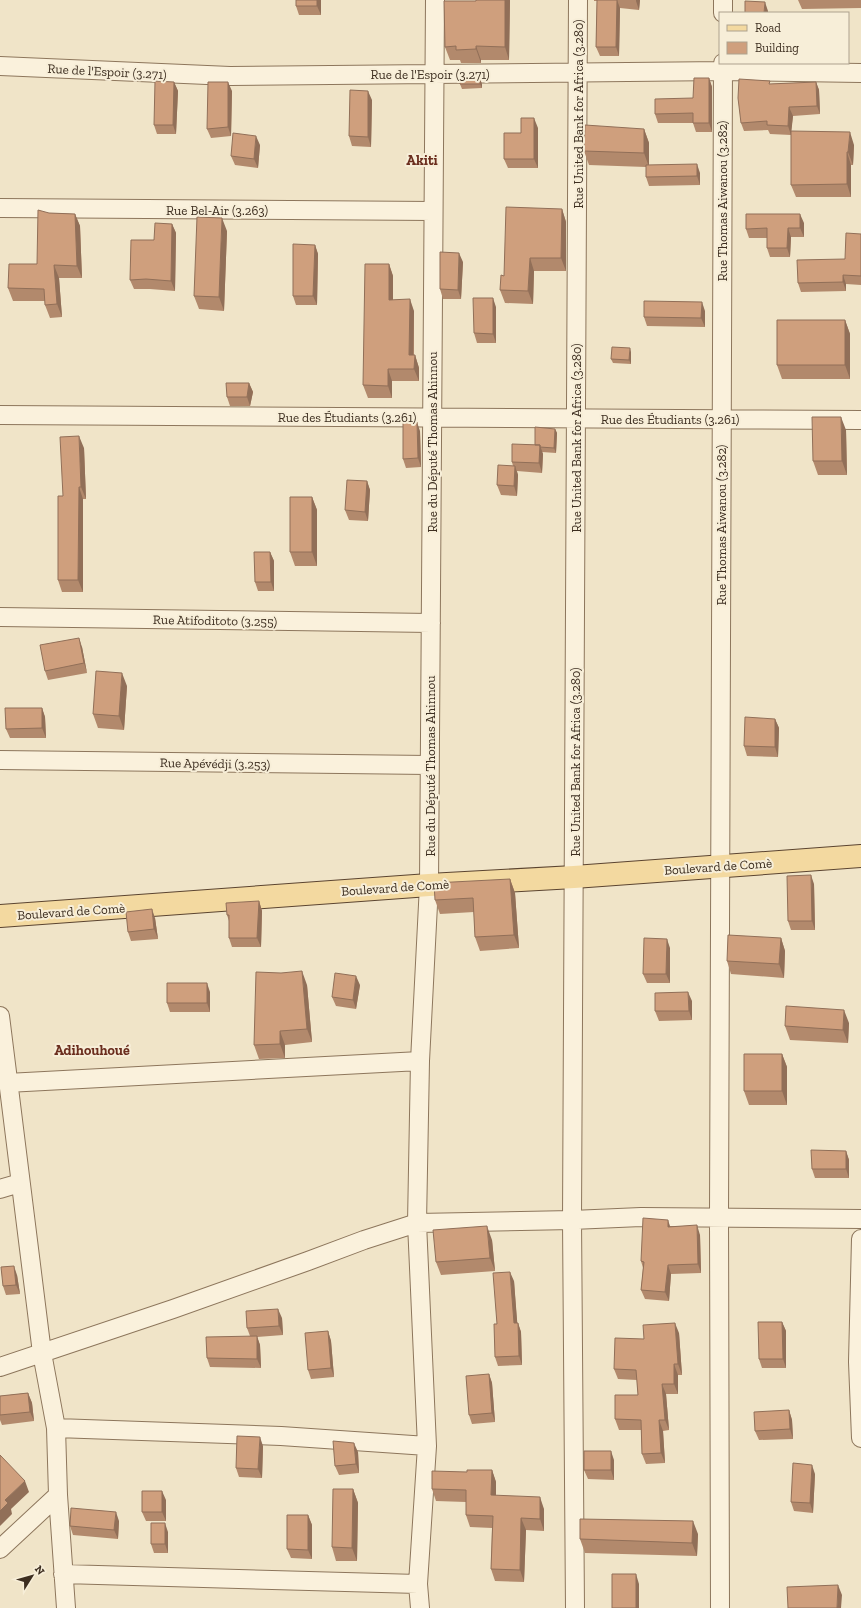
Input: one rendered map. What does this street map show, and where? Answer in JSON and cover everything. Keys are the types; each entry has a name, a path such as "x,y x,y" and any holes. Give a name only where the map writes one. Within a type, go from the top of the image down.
{"main road":[{"name":"Boulevard de Comè","path":"0,916 861,856"}],"street":[{"name":"Rue du Député Thomas Ahinnou","path":"420,1608 418,1584 427,1446 416,1222 420,1061 429,885 435,0"},
{"name":"Rue United Bank for Africa (3.280)","path":"575,1608 572,1220 578,0"},
{"path":"723,0 723,12"},
{"name":"Rue de l'Espoir (3.271)","path":"0,66 230,76 578,73 723,67 861,73"},
{"name":"Rue Thomas Aiwanou (3.282)","path":"720,1608 719,1217 723,67"},
{"name":"Rue Bel-Air (3.263)","path":"0,208 433,211"},
{"name":"Rue des Étudiants (3.261)","path":"0,415 861,420"},
{"name":"Rue Atifoditoto (3.255)","path":"0,617 431,622"},
{"name":"Rue Apévédji (3.253)","path":"0,760 430,765"},
{"path":"0,1016 1,1042 42,1353 56,1428 58,1495 66,1608"},
{"path":"7,1083 420,1061"},
{"path":"0,1189 20,1183"},
{"path":"0,1367 180,1307 416,1222 572,1220 640,1217 861,1219"},
{"path":"861,1239 859,1362 861,1438"},
{"path":"56,1428 281,1436 427,1446"},
{"path":"0,1549 58,1495"},
{"path":"63,1574 418,1584"}],"building":[{"path":"296,0 317,0 317,6 296,6"},
{"path":"505,0 505,47 476,46 476,49 456,50 456,46 445,47 444,1"},
{"path":"597,0 617,0 616,47 596,47"},
{"path":"745,1 765,2 764,12 745,12"},
{"path":"694,78 709,78 709,123 693,123 693,113 655,114 655,99 693,98"},
{"path":"480,79 480,84 460,84 460,80"},
{"path":"739,79 770,81 769,84 816,82 817,106 789,107 788,126 767,125 767,121 741,123 738,98"},
{"path":"155,81 174,82 173,125 154,125"},
{"path":"208,82 228,82 228,127 207,129"},
{"path":"350,90 368,91 368,137 349,136"},
{"path":"521,118 534,118 534,159 504,159 504,133 521,133"},
{"path":"585,125 644,129 644,153 584,151"},
{"path":"791,131 850,132 847,152 847,184 791,185"},
{"path":"233,133 256,136 254,159 231,156"},
{"path":"697,164 697,176 646,177 646,165"},
{"path":"506,207 562,209 561,258 530,258 528,291 500,290 501,275 504,276"},
{"path":"38,210 49,213 75,214 77,266 54,265 57,304 45,305 44,289 8,288 9,264 37,264"},
{"path":"746,214 800,214 800,228 788,228 787,248 767,248 767,228 746,229"},
{"path":"197,217 222,218 219,297 194,296"},
{"path":"155,223 172,224 171,281 146,279 130,280 131,240 154,240"},
{"path":"846,233 861,234 861,276 843,275 843,282 798,283 797,260 845,259"},
{"path":"293,244 315,245 313,296 293,296"},
{"path":"440,252 459,253 458,290 440,289"},
{"path":"365,264 389,264 389,300 410,299 409,355 415,355 414,369 388,369 388,386 363,385"},
{"path":"473,298 493,298 493,334 474,333"},
{"path":"644,301 702,302 701,318 644,317"},
{"path":"777,320 845,320 845,365 777,365"},
{"path":"612,347 630,348 629,360 611,359"},
{"path":"226,383 249,383 247,397 227,397"},
{"path":"812,417 841,417 842,461 813,461"},
{"path":"403,422 417,422 418,458 403,459"},
{"path":"535,427 555,429 554,448 535,445"},
{"path":"79,436 81,487 79,487 78,580 58,580 58,496 63,496 60,437"},
{"path":"512,444 540,445 539,463 512,462"},
{"path":"498,465 515,466 514,486 497,485"},
{"path":"347,480 367,481 365,512 345,510"},
{"path":"290,497 312,497 312,552 290,552"},
{"path":"254,552 270,552 271,582 255,582"},
{"path":"79,638 84,663 45,671 40,645"},
{"path":"96,671 122,673 119,716 93,714"},
{"path":"5,708 42,708 42,728 6,729"},
{"path":"745,717 775,719 775,747 744,746"},
{"path":"811,875 812,921 788,921 787,876"},
{"path":"510,879 514,935 475,937 473,898 435,900 434,883"},
{"path":"259,901 257,938 229,938 229,915 227,915 226,903"},
{"path":"152,909 154,929 128,932 126,912"},
{"path":"728,935 781,938 779,964 727,961"},
{"path":"644,938 667,939 666,974 643,974"},
{"path":"302,971 307,1029 280,1031 280,1044 254,1045 256,972 281,973"},
{"path":"335,973 356,976 353,1000 332,997"},
{"path":"167,983 207,983 207,1003 167,1003"},
{"path":"688,992 689,1011 655,1011 655,993"},
{"path":"786,1006 844,1010 843,1030 785,1026"},
{"path":"744,1054 782,1054 782,1091 744,1091"},
{"path":"811,1150 846,1151 846,1169 812,1169"},
{"path":"643,1218 668,1220 668,1227 697,1225 698,1264 668,1265 665,1292 641,1290 644,1262 641,1261"},
{"path":"487,1226 490,1258 436,1262 433,1230"},
{"path":"14,1266 16,1285 3,1286 1,1267"},
{"path":"510,1272 514,1323 518,1323 519,1356 495,1357 494,1324 497,1324 493,1273"},
{"path":"278,1309 279,1326 247,1328 246,1311"},
{"path":"758,1322 782,1322 783,1359 759,1359"},
{"path":"675,1323 678,1364 674,1364 674,1384 662,1384 665,1420 659,1420 661,1453 642,1454 641,1420 615,1419 615,1395 638,1395 636,1370 614,1369 615,1338 644,1339 643,1325"},
{"path":"328,1331 331,1368 308,1370 305,1333"},
{"path":"257,1336 257,1359 207,1358 206,1337"},
{"path":"489,1374 492,1413 469,1415 466,1376"},
{"path":"28,1393 30,1412 0,1415 0,1396"},
{"path":"789,1410 790,1429 755,1431 754,1412"},
{"path":"237,1436 260,1437 258,1469 236,1468"},
{"path":"333,1441 354,1443 356,1464 335,1466"},
{"path":"584,1451 611,1451 611,1470 584,1470"},
{"path":"0,1455 25,1481 5,1500 8,1503 0,1511"},
{"path":"793,1463 812,1465 810,1503 791,1502"},
{"path":"467,1470 492,1470 491,1495 540,1497 540,1519 521,1518 520,1570 491,1569 493,1516 466,1515 466,1490 432,1489 432,1471 467,1472"},
{"path":"333,1489 353,1489 352,1548 332,1547"},
{"path":"142,1491 162,1491 162,1512 142,1512"},
{"path":"71,1508 116,1512 114,1530 70,1526"},
{"path":"287,1515 308,1515 308,1550 287,1549"},
{"path":"580,1519 693,1521 692,1543 580,1539"},
{"path":"151,1523 165,1523 165,1544 151,1544"},
{"path":"612,1574 636,1574 636,1608 612,1608"},
{"path":"838,1585 837,1608 788,1608 787,1587"}],"district":[{"name":"Akiti","path":"422,160"},
{"name":"Adihouhoué","path":"92,1050"}]}
